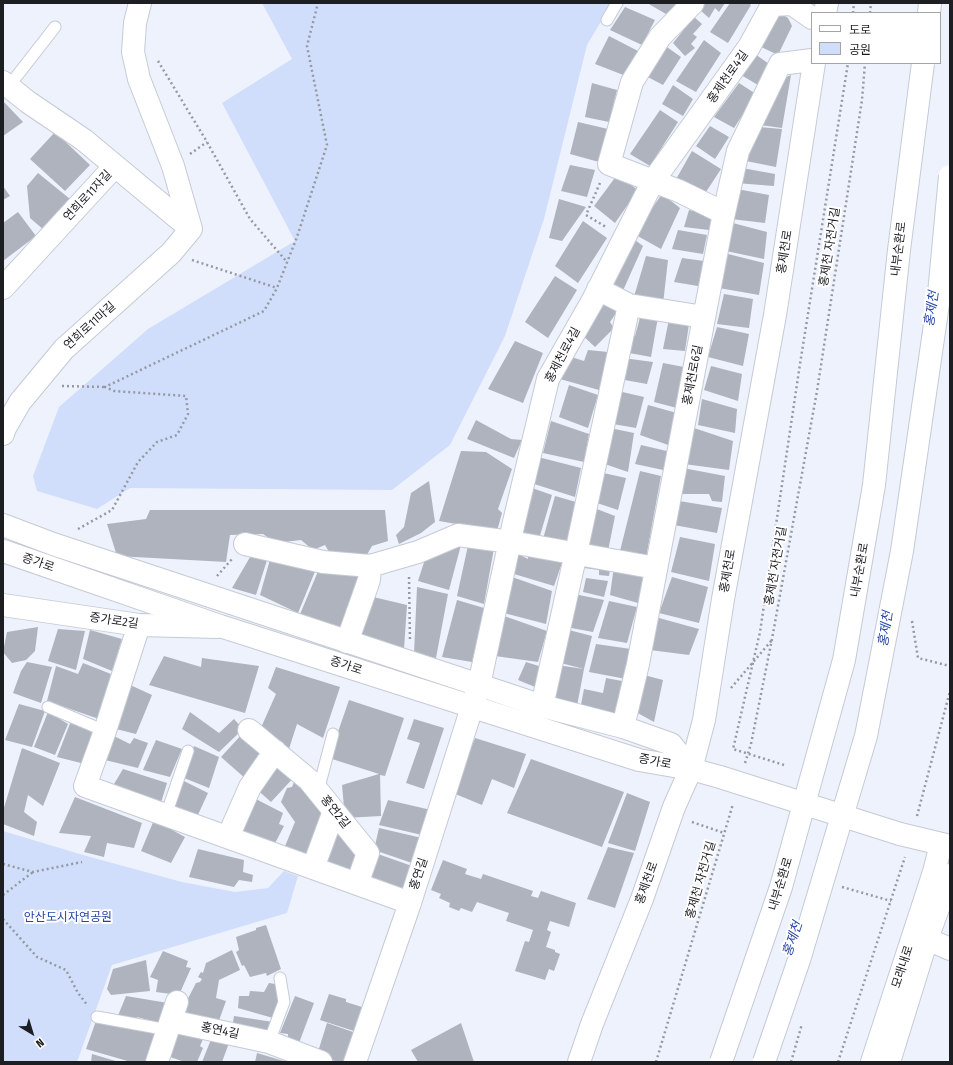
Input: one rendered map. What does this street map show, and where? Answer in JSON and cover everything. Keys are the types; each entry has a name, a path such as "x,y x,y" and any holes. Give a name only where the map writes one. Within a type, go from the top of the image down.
{"main road":[{"path":"140,3 135,23 133,52 139,79 174,166 190,229"},
{"path":"693,3 660,37 632,82 608,164 653,181 724,213"},
{"name":"홍제천로4길","path":"476,695 511,542 514,522 548,379 598,289 653,181 749,47 772,5 792,4 811,17"},
{"name":"홍제천로6길","path":"623,726 638,664 724,213 738,151 780,64 811,60"},
{"name":"홍제천로","path":"579,1062 592,1024 642,899 674,807 691,769 704,720 723,599 775,315 814,64"},
{"name":"내부순환로","path":"721,1062 781,887 844,660 874,485 899,250 923,64"},
{"name":"연희로11자길","path":"3,288 115,166 84,140 28,102 6,84"},
{"path":"115,166 190,229"},
{"path":"764,1062 799,960 866,736 902,551 938,304 950,176"},
{"name":"연희로11마길","path":"4,429 20,402 64,349 171,252 190,229"},
{"path":"598,289 628,305 704,317"},
{"path":"542,706 628,305"},
{"name":"증가로","path":"3,525 53,544 411,662 476,695 640,760 691,769 720,777 906,835"},
{"path":"245,544 323,562 370,566 408,555 458,535 511,542 656,568"},
{"name":"증가로","path":"3,551 226,628 476,695 542,706 623,726 671,744 691,769"},
{"name":"증가로","path":"347,642 369,580 370,566"},
{"name":"증가로2길","path":"3,605 139,625 226,628"},
{"path":"139,625 105,731 85,786 410,903"},
{"name":"홍연길","path":"355,1062 410,903 476,695"},
{"name":"홍연2길","path":"249,730 309,780 368,853 357,884"},
{"path":"228,837 250,787 275,751"},
{"path":"313,868 334,811"},
{"path":"906,835 945,845 942,873"},
{"name":"모래내로","path":"889,1062 927,939 942,873"},
{"name":"모래내로","path":"872,1062 942,873"},
{"path":"927,939 950,949"},
{"path":"157,1062 172,1017"},
{"name":"홍연4길","path":"172,1017 269,1042 321,1062"}],"lane":[{"path":"608,20 617,3"},
{"name":"연희로11자길","path":"6,84 55,27"},
{"path":"48,707 105,731"},
{"path":"318,791 333,734"},
{"path":"166,815 188,751"},
{"path":"269,1042 284,1002 280,978"},
{"path":"97,1017 172,1017"}],"path":[{"path":"105,387 264,311 277,288 298,237 327,145 307,46 318,3"},
{"path":"155,56 207,142 250,219 287,262"},
{"path":"784,765 733,749 760,632 800,364 848,64"},
{"name":"홍제천 자전거길","path":"744,768 772,639 817,391 862,100 865,64"},
{"path":"608,164 586,215 624,239"},
{"path":"171,252 277,288"},
{"path":"53,544 112,510 138,462 157,442 177,435 188,414 186,396 114,391 105,387 56,386"},
{"path":"202,592 245,544"},
{"path":"408,555 411,662"},
{"path":"911,616 918,658 950,666"},
{"path":"728,691 772,639"},
{"path":"838,1062 891,901 906,835 950,691"},
{"name":"홍제천 자전거길","path":"656,1062 735,797"},
{"path":"692,822 724,833"},
{"path":"3,895 33,872 82,862"},
{"path":"3,864 33,872"},
{"path":"842,887 891,901"},
{"path":"3,919 37,957 66,970 78,993 97,1017"}],"green space":[{"path":"262,3 612,3 587,45 544,219 505,336 450,445 392,490 130,488 97,509 37,491 33,476 59,407 148,329 295,241 222,103 292,59"},
{"name":"안산도시자연공원","path":"3,831 182,882 235,892 268,888 284,871 298,876 287,913 112,965 77,1062 3,1062"}],"pier":[{"path":"907,3 950,3 950,303 911,554 858,808 776,1062 695,1062 732,958 808,695 827,601 844,532 874,339 902,64 941,64 941,12 906,12"}],"building":[{"path":"647,3 683,3 673,18"},
{"path":"703,3 725,3 719,12 715,8 709,18 700,10"},
{"path":"730,3 749,3 751,5 728,43 710,32"},
{"path":"625,7 655,20 642,45 610,30"},
{"path":"780,13 788,18 792,26 778,55 757,45"},
{"path":"694,17 702,24 693,34 697,37 691,44 695,48 685,56 673,43"},
{"path":"609,36 638,51 626,76 595,64"},
{"path":"704,40 721,53 696,92 676,81"},
{"path":"664,45 681,57 663,85 644,75"},
{"path":"755,54 772,66 758,85 741,75"},
{"path":"791,75 782,128 760,125 784,78"},
{"path":"592,83 617,90 609,122 585,117"},
{"path":"739,83 756,94 734,128 714,117"},
{"path":"673,85 693,99 683,116 662,104"},
{"path":"3,101 23,122 3,136"},
{"path":"660,110 678,122 650,166 630,154"},
{"path":"578,122 608,129 599,162 570,154"},
{"path":"710,126 729,137 715,159 696,146"},
{"path":"759,127 782,129 776,167 746,161"},
{"path":"55,132 90,165 65,191 30,159"},
{"path":"692,151 721,169 704,195 675,181"},
{"path":"570,165 595,170 587,197 561,191"},
{"path":"742,168 775,174 774,186 736,183"},
{"path":"38,173 70,199 44,230 30,218 27,186"},
{"path":"617,175 638,190 615,223 594,206"},
{"path":"3,186 10,196 3,200"},
{"path":"737,189 769,195 765,223 731,219"},
{"path":"662,194 680,208 661,249 634,234"},
{"path":"559,199 586,207 562,241 549,238"},
{"path":"689,210 712,215 709,230 684,227"},
{"path":"18,212 36,236 3,261 3,223"},
{"path":"583,221 607,238 578,283 555,266"},
{"path":"729,222 767,232 764,259 726,251"},
{"path":"678,230 707,235 703,254 672,249"},
{"path":"635,240 643,246 621,295 607,286"},
{"path":"724,253 764,263 759,295 719,288"},
{"path":"646,256 668,260 663,304 633,300"},
{"path":"682,258 704,261 698,286 674,282"},
{"path":"555,276 577,290 548,338 525,322"},
{"path":"724,294 753,299 749,328 717,324"},
{"path":"605,301 618,310 610,322 614,328 595,347 579,332"},
{"path":"641,314 658,317 651,357 624,352 628,334 635,336"},
{"path":"669,319 689,324 685,351 663,349"},
{"path":"717,327 749,334 743,366 708,357"},
{"path":"515,341 543,353 523,403 488,389"},
{"path":"588,350 608,352 599,390 560,379 568,356 584,361"},
{"path":"623,358 653,362 647,384 619,379"},
{"path":"663,363 684,367 677,408 654,402"},
{"path":"711,366 742,374 738,401 704,390"},
{"path":"569,385 598,395 588,428 559,417"},
{"path":"618,391 644,397 636,428 613,424"},
{"path":"702,399 737,409 735,433 698,425"},
{"path":"648,405 677,413 671,446 640,435"},
{"path":"476,420 511,439 522,440 514,458 467,439"},
{"path":"551,421 589,434 584,462 543,453"},
{"path":"691,427 733,441 729,470 684,464"},
{"path":"610,428 634,433 628,472 599,462"},
{"path":"641,445 671,452 668,471 635,464"},
{"path":"461,451 486,452 512,469 498,509 502,513 497,531 439,521"},
{"path":"538,457 581,468 575,497 531,483"},
{"path":"683,468 725,476 722,502 712,501 709,494 678,494"},
{"path":"640,471 661,476 646,558 619,555"},
{"path":"599,472 626,478 618,510 591,501"},
{"path":"429,481 435,522 421,533 399,544 396,535 404,527 411,493"},
{"path":"532,488 552,495 539,539 522,534"},
{"path":"555,496 576,502 567,545 543,539"},
{"path":"679,501 722,508 717,533 674,525"},
{"path":"589,506 615,516 608,551 582,548"},
{"path":"150,510 385,510 388,541 372,546 365,558 332,557 325,545 313,550 301,540 276,543 263,534 230,535 226,562 117,556 107,524 146,519"},
{"path":"680,537 715,544 709,581 671,572"},
{"path":"469,541 494,548 484,604 457,596"},
{"path":"461,545 449,590 418,581 427,553"},
{"path":"528,551 563,560 554,586 514,574 516,553 528,559"},
{"path":"253,552 268,557 256,595 232,588"},
{"path":"271,556 316,569 298,613 260,595"},
{"path":"611,564 609,576 599,575 599,570 577,567"},
{"path":"614,566 644,576 638,603 610,595"},
{"path":"319,569 362,576 342,636 298,619"},
{"path":"512,577 552,591 546,624 504,613"},
{"path":"672,577 708,587 699,623 659,613"},
{"path":"586,578 608,581 604,597 583,592"},
{"path":"417,587 448,594 436,658 414,654"},
{"path":"574,594 604,600 593,632 566,627"},
{"path":"369,596 407,605 404,649 354,633"},
{"path":"457,600 484,608 472,662 442,657"},
{"path":"609,601 637,607 627,643 598,638"},
{"path":"504,616 547,631 538,662 495,656"},
{"path":"659,618 699,629 689,655 650,650"},
{"path":"38,627 35,651 26,660 12,663 3,652 7,632"},
{"path":"58,629 85,631 76,670 48,661"},
{"path":"565,629 592,636 584,669 557,662"},
{"path":"90,630 122,639 112,671 83,659"},
{"path":"596,644 631,649 626,679 589,672"},
{"path":"164,656 201,667 202,658 259,666 245,713 149,685"},
{"path":"27,662 52,667 41,703 13,693 21,671"},
{"path":"526,662 542,667 540,689 518,680"},
{"path":"83,663 111,674 99,719 47,701 56,666 78,674"},
{"path":"557,665 584,669 577,706 550,701"},
{"path":"276,667 340,687 323,738 297,724 287,755 259,732 276,694 268,688"},
{"path":"644,675 663,680 654,722 634,711"},
{"path":"606,678 622,681 615,717 580,710 584,689 603,693"},
{"path":"128,684 152,695 136,734 112,728"},
{"path":"349,700 404,718 385,776 380,775 381,816 345,818 342,785 379,774 329,758"},
{"path":"19,704 45,711 32,747 5,740"},
{"path":"48,712 68,724 55,755 34,747"},
{"path":"190,712 219,733 234,719 243,729 219,752 182,729"},
{"path":"414,719 444,728 424,789 406,783 420,743 407,739"},
{"path":"71,721 95,734 85,764 57,757"},
{"path":"243,733 266,755 246,779 221,757"},
{"path":"114,736 130,744 134,738 148,743 138,768 105,760"},
{"path":"475,738 526,754 514,788 492,779 482,805 453,793"},
{"path":"156,740 182,749 170,777 143,770"},
{"path":"194,746 219,757 209,788 184,778"},
{"path":"22,748 60,763 43,806 28,795 24,812 37,822 34,836 3,824 3,811"},
{"path":"531,759 624,792 602,847 507,813"},
{"path":"278,762 297,774 271,802 253,786"},
{"path":"123,769 167,783 160,806 111,789"},
{"path":"182,780 208,793 196,819 173,810"},
{"path":"294,782 307,783 329,812 310,862 283,851 295,822 281,802 287,788 292,787"},
{"path":"627,793 650,802 635,851 608,843"},
{"path":"250,796 283,813 279,824 284,826 272,849 235,833"},
{"path":"75,797 142,823 134,848 107,843 104,857 84,852 91,836 59,833"},
{"path":"388,800 431,810 422,835 379,825"},
{"path":"154,820 185,837 171,863 141,851"},
{"path":"332,827 361,852 353,877 318,864"},
{"path":"379,828 422,838 412,863 374,850"},
{"path":"608,847 634,853 615,908 587,899"},
{"path":"198,849 244,860 243,872 253,875 252,882 239,880 234,887 189,877"},
{"path":"375,853 412,866 405,893 369,879"},
{"path":"443,860 467,869 465,874 481,879 483,874 533,891 531,896 538,898 541,891 576,903 569,927 550,921 547,930 551,932 546,947 555,950 555,952 560,954 554,971 549,969 545,980 515,971 525,941 529,942 533,930 506,921 509,913 477,902 472,912 461,908 459,911 449,907 450,903 439,898 441,894 431,890"},
{"path":"266,925 281,969 267,976 266,973 250,977 244,965 242,966 236,952 239,950 236,937"},
{"path":"232,950 240,970 219,980 216,998 226,1001 217,1026 179,1016 196,983 200,982 202,979 198,977 201,972 203,973 206,963"},
{"path":"163,951 188,961 186,967 191,968 179,995 156,992 158,980 150,977"},
{"path":"146,960 150,991 111,995 107,989 113,969"},
{"path":"269,983 275,984 280,999 273,1018 238,1008 239,996 249,996 250,991 264,992"},
{"path":"329,994 346,999 346,1002 365,1008 357,1032 320,1020"},
{"path":"126,996 168,1003 161,1023 137,1017 137,1022 117,1018"},
{"path":"295,996 314,1003 299,1043 288,1041 288,1034 280,1033"},
{"path":"234,1016 273,1022 269,1042 232,1029"},
{"path":"96,1021 159,1034 149,1062 131,1062 86,1049"},
{"path":"327,1023 356,1033 346,1062 338,1062 317,1055"},
{"path":"461,1023 474,1062 418,1062 411,1050"},
{"path":"175,1029 203,1039 200,1046 203,1048 197,1062 185,1062 167,1056"},
{"path":"212,1037 229,1043 222,1062 202,1062"},
{"path":"257,1053 287,1062 255,1062"},
{"path":"92,1054 119,1062 91,1062"}],"water label":[{"name":"홍제천","path":"932,309"},
{"name":"홍제천","path":"886,629"},
{"name":"홍제천","path":"793,939"}]}
